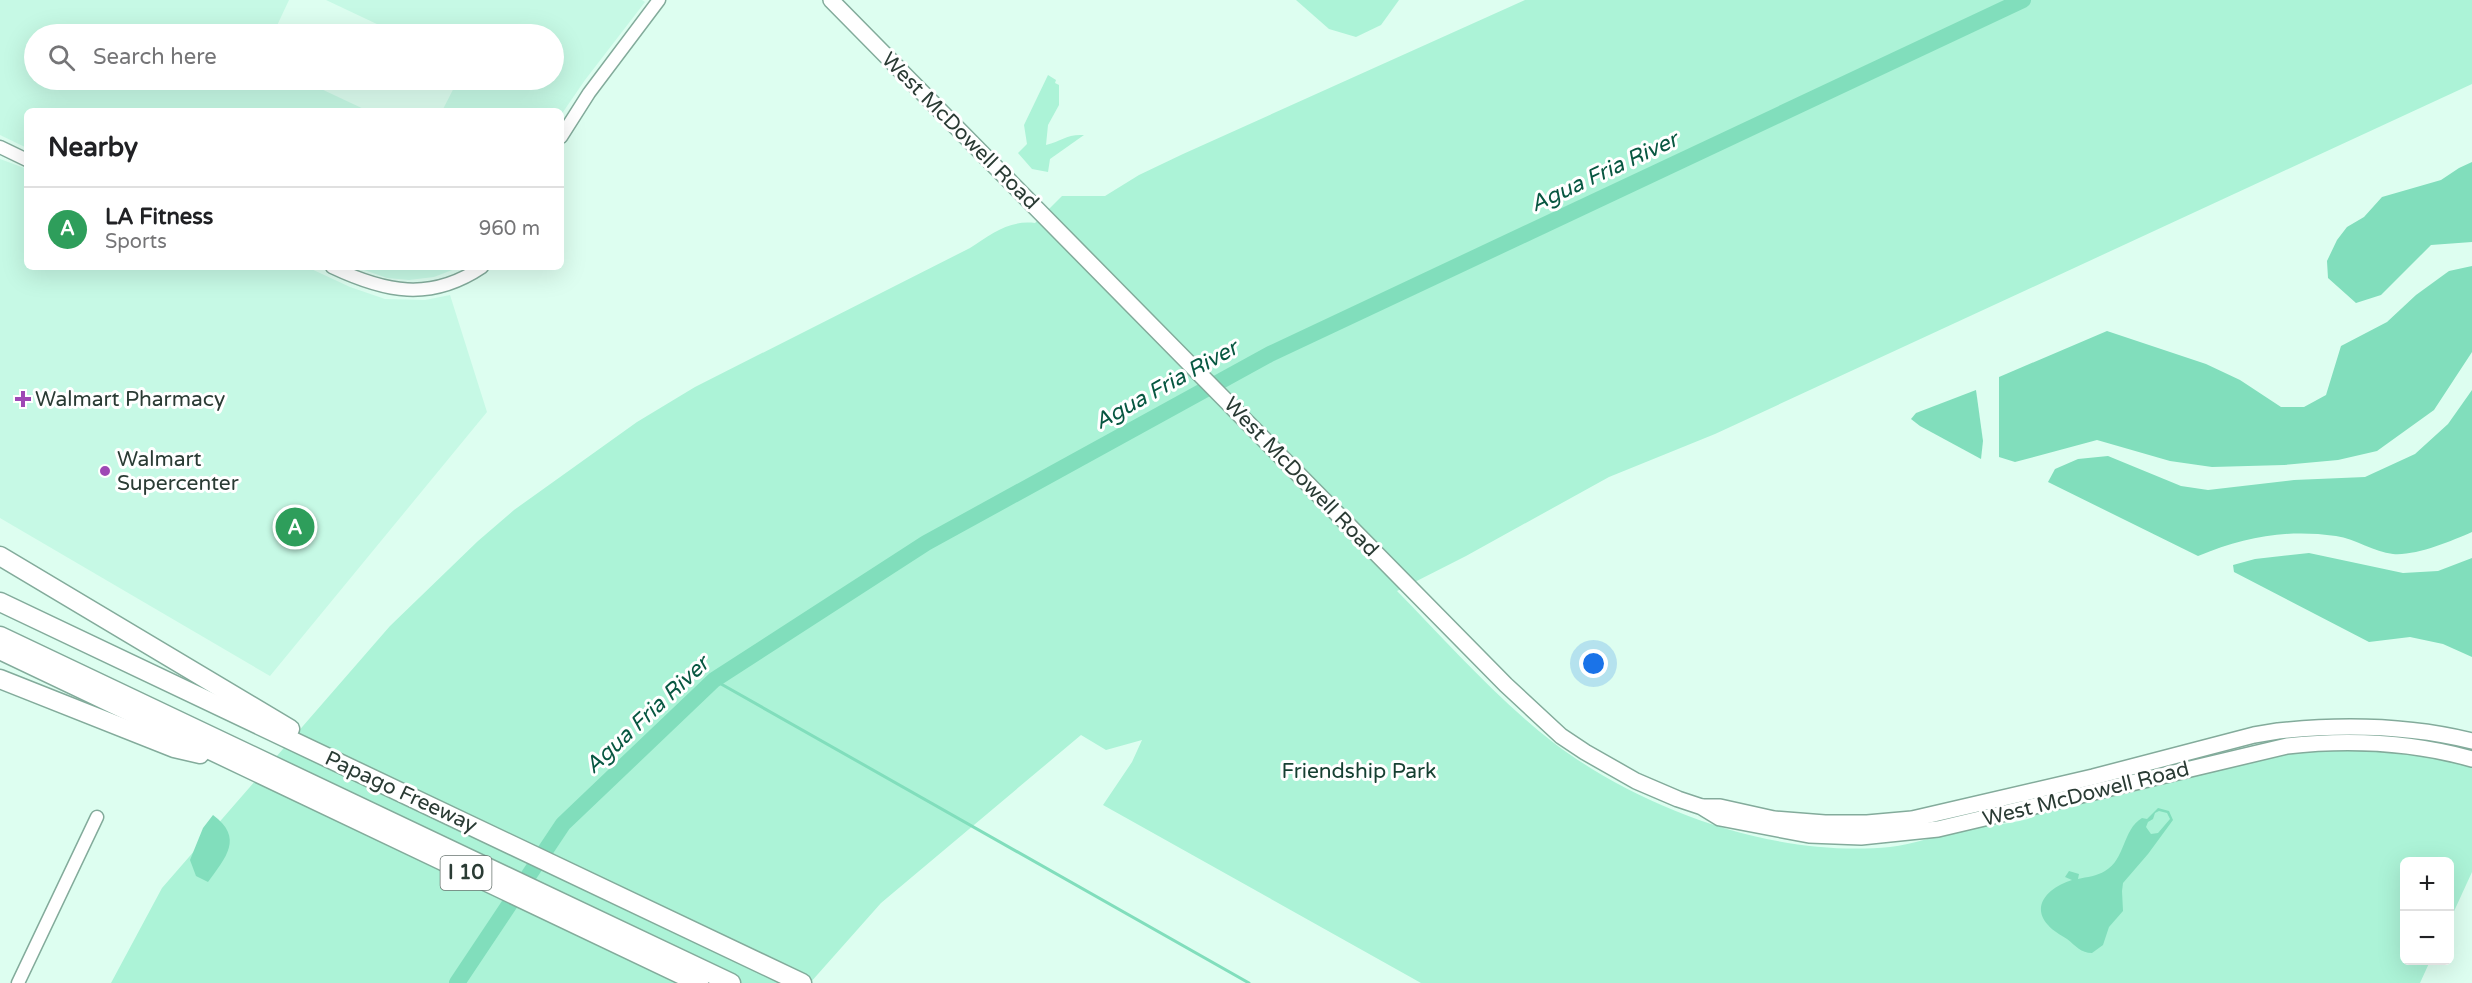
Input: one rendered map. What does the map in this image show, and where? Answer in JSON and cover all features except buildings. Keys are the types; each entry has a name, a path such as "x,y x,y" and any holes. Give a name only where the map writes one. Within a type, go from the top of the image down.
{"highway":[{"path":"0,556 268,722"},
{"name":"Papago Freeway","path":"0,602 268,722 382,783 802,983"},
{"path":"0,636 237,755 731,983"},
{"name":"I 10","path":"0,650 237,755 699,983"},
{"path":"0,679 174,748 237,755"}],"main road":[{"name":"West McDowell Road","path":"831,0 1506,685 1562,736 1636,781 1678,800 1702,807 1720,818 1756,827 1809,835 1861,837 1938,829 2287,746 2338,742 2375,743 2414,747 2472,759"},
{"name":"West McDowell Road","path":"1702,807 1720,807 1774,819 1797,821 1848,823 1912,819 2278,731 2318,726 2393,727 2472,741"}],"street":[{"path":"564,132 584,101 659,0"},
{"path":"0,147 24,158"},
{"path":"339,270 368,283 404,290 446,286 478,270"},
{"path":"18,983 97,818"}],"shaded area":[{"path":"0,0 289,0 278,24 24,24 24,90 323,90 362,108 24,108 24,147 0,135"},
{"path":"326,0 642,0 645,2 564,111 564,108 444,108 453,90 564,90 564,24 377,24"},
{"path":"0,159 24,168 24,270 313,270 350,287 385,299 425,300 450,295 487,412 270,676 0,518"},
{"path":"2472,162 2472,242 2431,245 2381,295 2356,303 2328,278 2327,261 2337,240 2347,227 2364,217 2382,197 2441,180"},
{"path":"2472,266 2472,352 2434,410 2377,451 2338,460 2284,465 2212,467 2170,461 2097,440 2015,462 1999,457 1999,377 2107,331 2206,364 2240,380 2281,407 2304,407 2326,395 2341,346 2387,322 2416,295 2449,271"},
{"path":"364,270 452,270 434,277 409,280 387,278"},
{"path":"1976,390 1983,441 1981,459 1911,419 1916,413"},
{"path":"2472,390 2472,532 2412,553 2393,554 2379,551 2336,536 2282,534 2249,539 2198,556 2048,482 2055,469 2078,459 2108,456 2181,486 2208,490 2294,480 2365,477 2415,454 2448,424"},
{"path":"2309,553 2403,573 2438,571 2472,558 2472,657 2443,644 2410,637 2369,642 2234,572 2233,565 2255,559"},
{"path":"2158,808 2169,811 2173,820 2123,883 2123,911 2109,927 2103,945 2092,953 2088,953 2048,925 2041,910 2042,903 2051,891 2072,880 2065,877 2069,871 2079,874 2078,879 2099,874 2112,866 2136,823 2142,818 2147,819","holes":["2159,811 2167,813 2170,819 2158,833 2151,834 2146,827 2148,822"]},
{"path":"213,815 222,823 230,840 226,856 208,882 196,876 190,860 203,828"}],"green space":[{"path":"1296,0 1399,0 1381,25 1356,37 1329,29"},
{"name":"Friendship Park","path":"1525,0 2472,0 2472,84 1715,434 1609,477 1466,556 1397,591 1512,708 1554,743 1590,767 1628,789 1670,809 1713,825 1757,837 1802,845 1847,848 1899,846 1959,831 2028,819 2049,808 2128,793 2253,760 2308,751 2379,750 2426,756 2472,767 2472,872 2454,911 2454,857 2400,857 2400,965 2428,965 2420,983 1421,983 1103,805 1132,762 1142,740 1106,750 1081,735 881,903 810,983 111,983 162,888 390,626 478,541 514,510 637,422 695,387 970,248 1001,229 1017,224 1035,223 1062,196 1105,196 1139,175"},
{"path":"1048,75 1059,85 1059,105 1048,125 1046,145 1068,137 1084,135 1050,159 1048,172 1032,169 1018,153 1027,144 1024,125"}],"waterway":[{"name":"Agua Fria River","path":"457,983 563,824 714,680 926,543 1270,354 2023,0"},
{"path":"714,680 1249,983"}],"place":[{"name":"Walmart Pharmacy","path":"23,399"},
{"name":"Walmart Supercenter","path":"105,471"},
{"name":"LA Fitness","path":"295,527"}]}
